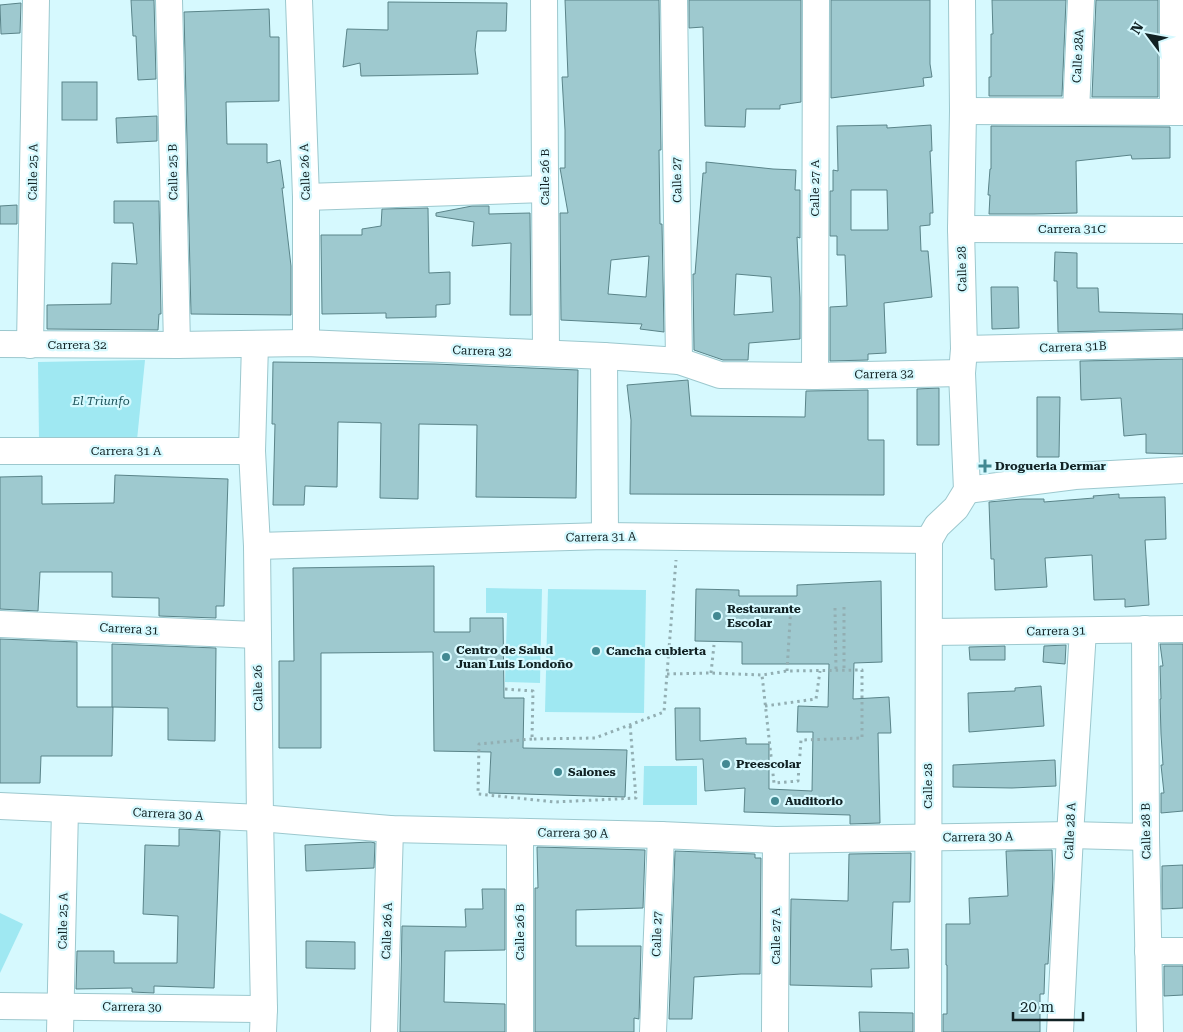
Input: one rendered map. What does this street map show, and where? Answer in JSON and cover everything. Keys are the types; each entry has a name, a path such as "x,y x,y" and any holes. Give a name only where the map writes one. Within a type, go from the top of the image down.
{"street":[{"name":"Calle 25 A","path":"30,345 36,0"},
{"name":"Calle 25 B","path":"169,0 177,345"},
{"name":"Calle 26 A","path":"299,0 306,197 306,343"},
{"name":"Calle 26 B","path":"544,0 546,353"},
{"name":"Calle 27","path":"674,0 679,361"},
{"name":"Calle 27 A","path":"815,376 816,0"},
{"name":"Calle 28","path":"962,0 961,229 967,490"},
{"name":"Calle 28A","path":"1076,111 1081,0"},
{"path":"963,111 1178,112 1173,0"},
{"path":"306,197 545,189"},
{"name":"Carrera 31C","path":"961,229 1183,230"},
{"name":"Carrera 32","path":"0,344 177,345 306,343 546,353 679,361 720,375 815,376 963,361"},
{"name":"Calle 26","path":"255,344 252,451 257,546 264,1021"},
{"name":"Carrera 31B","path":"963,361 1183,344"},
{"path":"604,356 605,536"},
{"name":"Carrera 31 A","path":"0,451 252,451"},
{"path":"933,533 956,508 967,490 1075,476 1183,470"},
{"name":"Calle 28","path":"928,1032 929,632 933,533"},
{"name":"Carrera 31 A","path":"257,546 605,536 678,537 933,533"},
{"name":"Carrera 31","path":"0,624 258,635"},
{"name":"Calle 28 B","path":"1145,629 1146,838 1150,1032"},
{"name":"Carrera 31","path":"929,632 1183,629"},
{"name":"Calle 28 A","path":"1060,1032 1083,631"},
{"name":"Carrera 30 A","path":"0,806 260,818 390,829 661,835 776,840 1070,836 1146,838"},
{"name":"Calle 25 A","path":"60,1032 65,809"},
{"name":"Calle 26 A","path":"384,1032 390,829"},
{"name":"Calle 26 B","path":"520,832 520,1032"},
{"name":"Calle 27","path":"653,1032 661,835"},
{"name":"Calle 27 A","path":"775,1032 776,840"},
{"path":"1148,951 1183,951"},
{"name":"Carrera 30","path":"0,1006 61,1006 264,1021"}],"path":[{"path":"630,724 636,798 555,802 478,794 479,744 532,739 595,738 630,724 664,712 678,537"},
{"path":"787,671 791,604"},
{"path":"844,607 844,670"},
{"path":"835,608 836,670"},
{"path":"711,673 714,645"},
{"path":"668,674 762,675 787,671 862,670 862,738 801,740 798,781 774,783 762,675"},
{"path":"765,706 816,699 820,671"},
{"path":"505,690 534,691 532,739"},
{"path":"568,743 569,738"}],"green space":[{"name":"El Triunfo","path":"145,360 137,440 39,439 38,362"},
{"path":"486,588 542,589 540,683 505,682 507,613 486,613"},
{"name":"Cancha cubierta","path":"548,589 646,590 644,713 545,712"},
{"path":"644,766 697,766 697,805 643,805"},
{"path":"0,913 23,924 0,973"}],"building":[{"path":"131,0 154,0 156,79 138,80 136,36 133,36"},
{"path":"565,0 659,0 660,224 662,224 664,332 640,329 642,324 561,320 560,213 568,213 560,168 565,168 562,77 568,77","holes":["649,256 646,297 608,294 611,260"]},
{"path":"689,0 801,0 801,102 780,105 780,109 746,109 745,127 705,126 703,27 689,28"},
{"path":"831,0 930,0 930,64 932,77 923,78 924,86 831,98"},
{"path":"992,0 1066,0 1062,96 989,96 991,34 993,34"},
{"path":"1096,0 1158,0 1158,97 1092,97"},
{"path":"388,2 507,3 506,31 477,31 475,50 478,74 361,76 360,63 343,67 347,29 388,30"},
{"path":"21,3 20,33 1,34 0,5"},
{"path":"269,9 270,37 279,37 279,101 226,102 227,144 267,144 267,163 280,160 291,266 291,315 191,314 184,12"},
{"path":"62,82 97,82 97,120 62,120"},
{"path":"157,116 157,141 117,143 116,118"},
{"path":"887,125 887,128 931,125 932,151 930,151 933,213 930,213 930,225 920,226 921,251 928,251 932,297 884,303 886,353 868,354 868,360 830,361 830,307 847,306 845,255 837,255 837,236 830,236 830,191 833,191 833,170 838,171 837,126","holes":["851,190 887,190 888,230 851,230"]},
{"path":"991,126 1170,127 1170,158 1132,159 1131,155 1076,161 1077,213 989,214"},
{"path":"706,162 796,170 795,190 800,190 800,238 797,237 800,339 749,343 748,360 723,360 694,350 693,274 695,274 703,173 706,173","holes":["736,274 771,277 773,312 734,315"]},
{"path":"114,201 159,201 161,314 159,314 158,330 47,329 47,305 111,304 112,263 137,264 133,223 114,223"},
{"path":"17,205 17,224 0,224 0,206"},
{"path":"472,206 489,206 489,214 530,213 531,315 510,315 511,243 472,246 474,222 436,216 436,213"},
{"path":"428,208 429,273 450,272 450,304 436,305 436,317 386,318 386,313 322,314 321,235 362,235 362,229 381,226 382,209"},
{"path":"1055,252 1077,253 1077,288 1098,288 1099,312 1183,314 1183,329 1058,332 1057,281 1054,281"},
{"path":"991,287 1018,287 1019,328 992,329"},
{"path":"1183,359 1183,454 1146,453 1146,434 1124,436 1121,398 1081,400 1080,361"},
{"path":"273,362 435,364 578,370 576,498 476,497 477,425 419,424 418,499 380,498 381,423 338,422 337,487 305,486 304,505 273,505 275,424 272,424"},
{"path":"688,380 691,416 805,417 806,391 868,390 868,440 884,440 884,495 630,494 631,420 627,385"},
{"path":"939,388 939,445 917,445 917,389"},
{"path":"1037,397 1060,397 1059,457 1037,457"},
{"path":"115,475 228,479 224,606 216,606 216,618 159,616 159,598 112,597 112,572 40,572 38,611 0,609 0,477 42,476 42,504 114,503"},
{"path":"1119,494 1119,498 1165,497 1166,539 1145,540 1149,605 1125,607 1125,599 1094,600 1092,555 1045,558 1047,587 995,590 994,559 991,559 989,502 1044,499 1044,502"},
{"path":"434,566 434,632 470,632 470,618 503,618 504,698 524,698 523,748 627,750 625,797 489,793 491,752 434,751 433,652 321,653 321,748 279,748 279,661 294,661 293,568"},
{"path":"881,581 882,662 854,663 853,699 889,697 891,733 878,733 880,823 850,824 850,815 744,812 745,788 705,791 703,759 676,760 675,708 700,708 700,741 746,738 746,744 769,744 769,789 812,791 813,732 797,732 798,706 828,707 829,664 742,664 742,642 695,641 696,589 739,590 739,596 797,596 797,585"},
{"path":"0,639 77,642 77,707 113,707 112,756 41,756 40,783 0,783"},
{"path":"112,644 216,648 215,741 168,740 168,708 112,707"},
{"path":"1160,644 1183,644 1183,811 1161,813 1161,793 1164,793 1161,765 1163,765 1160,699 1160,666 1163,666"},
{"path":"1066,645 1065,664 1043,662 1044,646"},
{"path":"1005,646 1005,660 970,660 969,647"},
{"path":"1041,686 1044,726 969,732 968,693 1015,691 1015,688"},
{"path":"1055,760 1056,786 1012,788 953,787 953,765"},
{"path":"179,829 220,831 214,988 154,986 154,993 132,992 132,988 76,989 77,951 114,951 114,963 177,963 178,916 143,914 145,845 179,846"},
{"path":"375,843 374,868 306,871 305,845"},
{"path":"537,847 645,850 643,908 576,910 576,946 641,946 639,1019 634,1018 634,1032 535,1032 535,888 538,888"},
{"path":"1052,850 1053,879 1048,964 1045,964 1044,994 1040,994 1040,1032 943,1032 943,1014 947,1014 946,924 970,924 969,898 1008,896 1006,851"},
{"path":"675,851 755,854 755,858 761,858 760,974 694,977 692,1019 669,1019"},
{"path":"911,853 910,902 893,902 891,950 908,949 909,968 871,969 872,987 790,985 791,899 848,901 849,854"},
{"path":"1183,865 1183,908 1162,909 1162,866"},
{"path":"482,889 505,889 505,950 445,951 444,1002 505,1004 505,1032 400,1032 402,926 466,927 465,909 483,909"},
{"path":"306,941 355,942 355,969 306,968"},
{"path":"1164,966 1183,966 1183,995 1164,996"},
{"path":"859,1012 913,1013 913,1032 860,1032"}],"place":[{"name":"Drogueria Dermar","path":"985,466"},
{"name":"Restaurante Escolar","path":"717,616"},
{"name":"Cancha cubierta","path":"596,651"},
{"name":"Centro de Salud Juan Luis Londoño","path":"446,657"},
{"name":"Preescolar","path":"726,764"},
{"name":"Salones","path":"558,772"},
{"name":"Auditorio","path":"775,801"}]}
